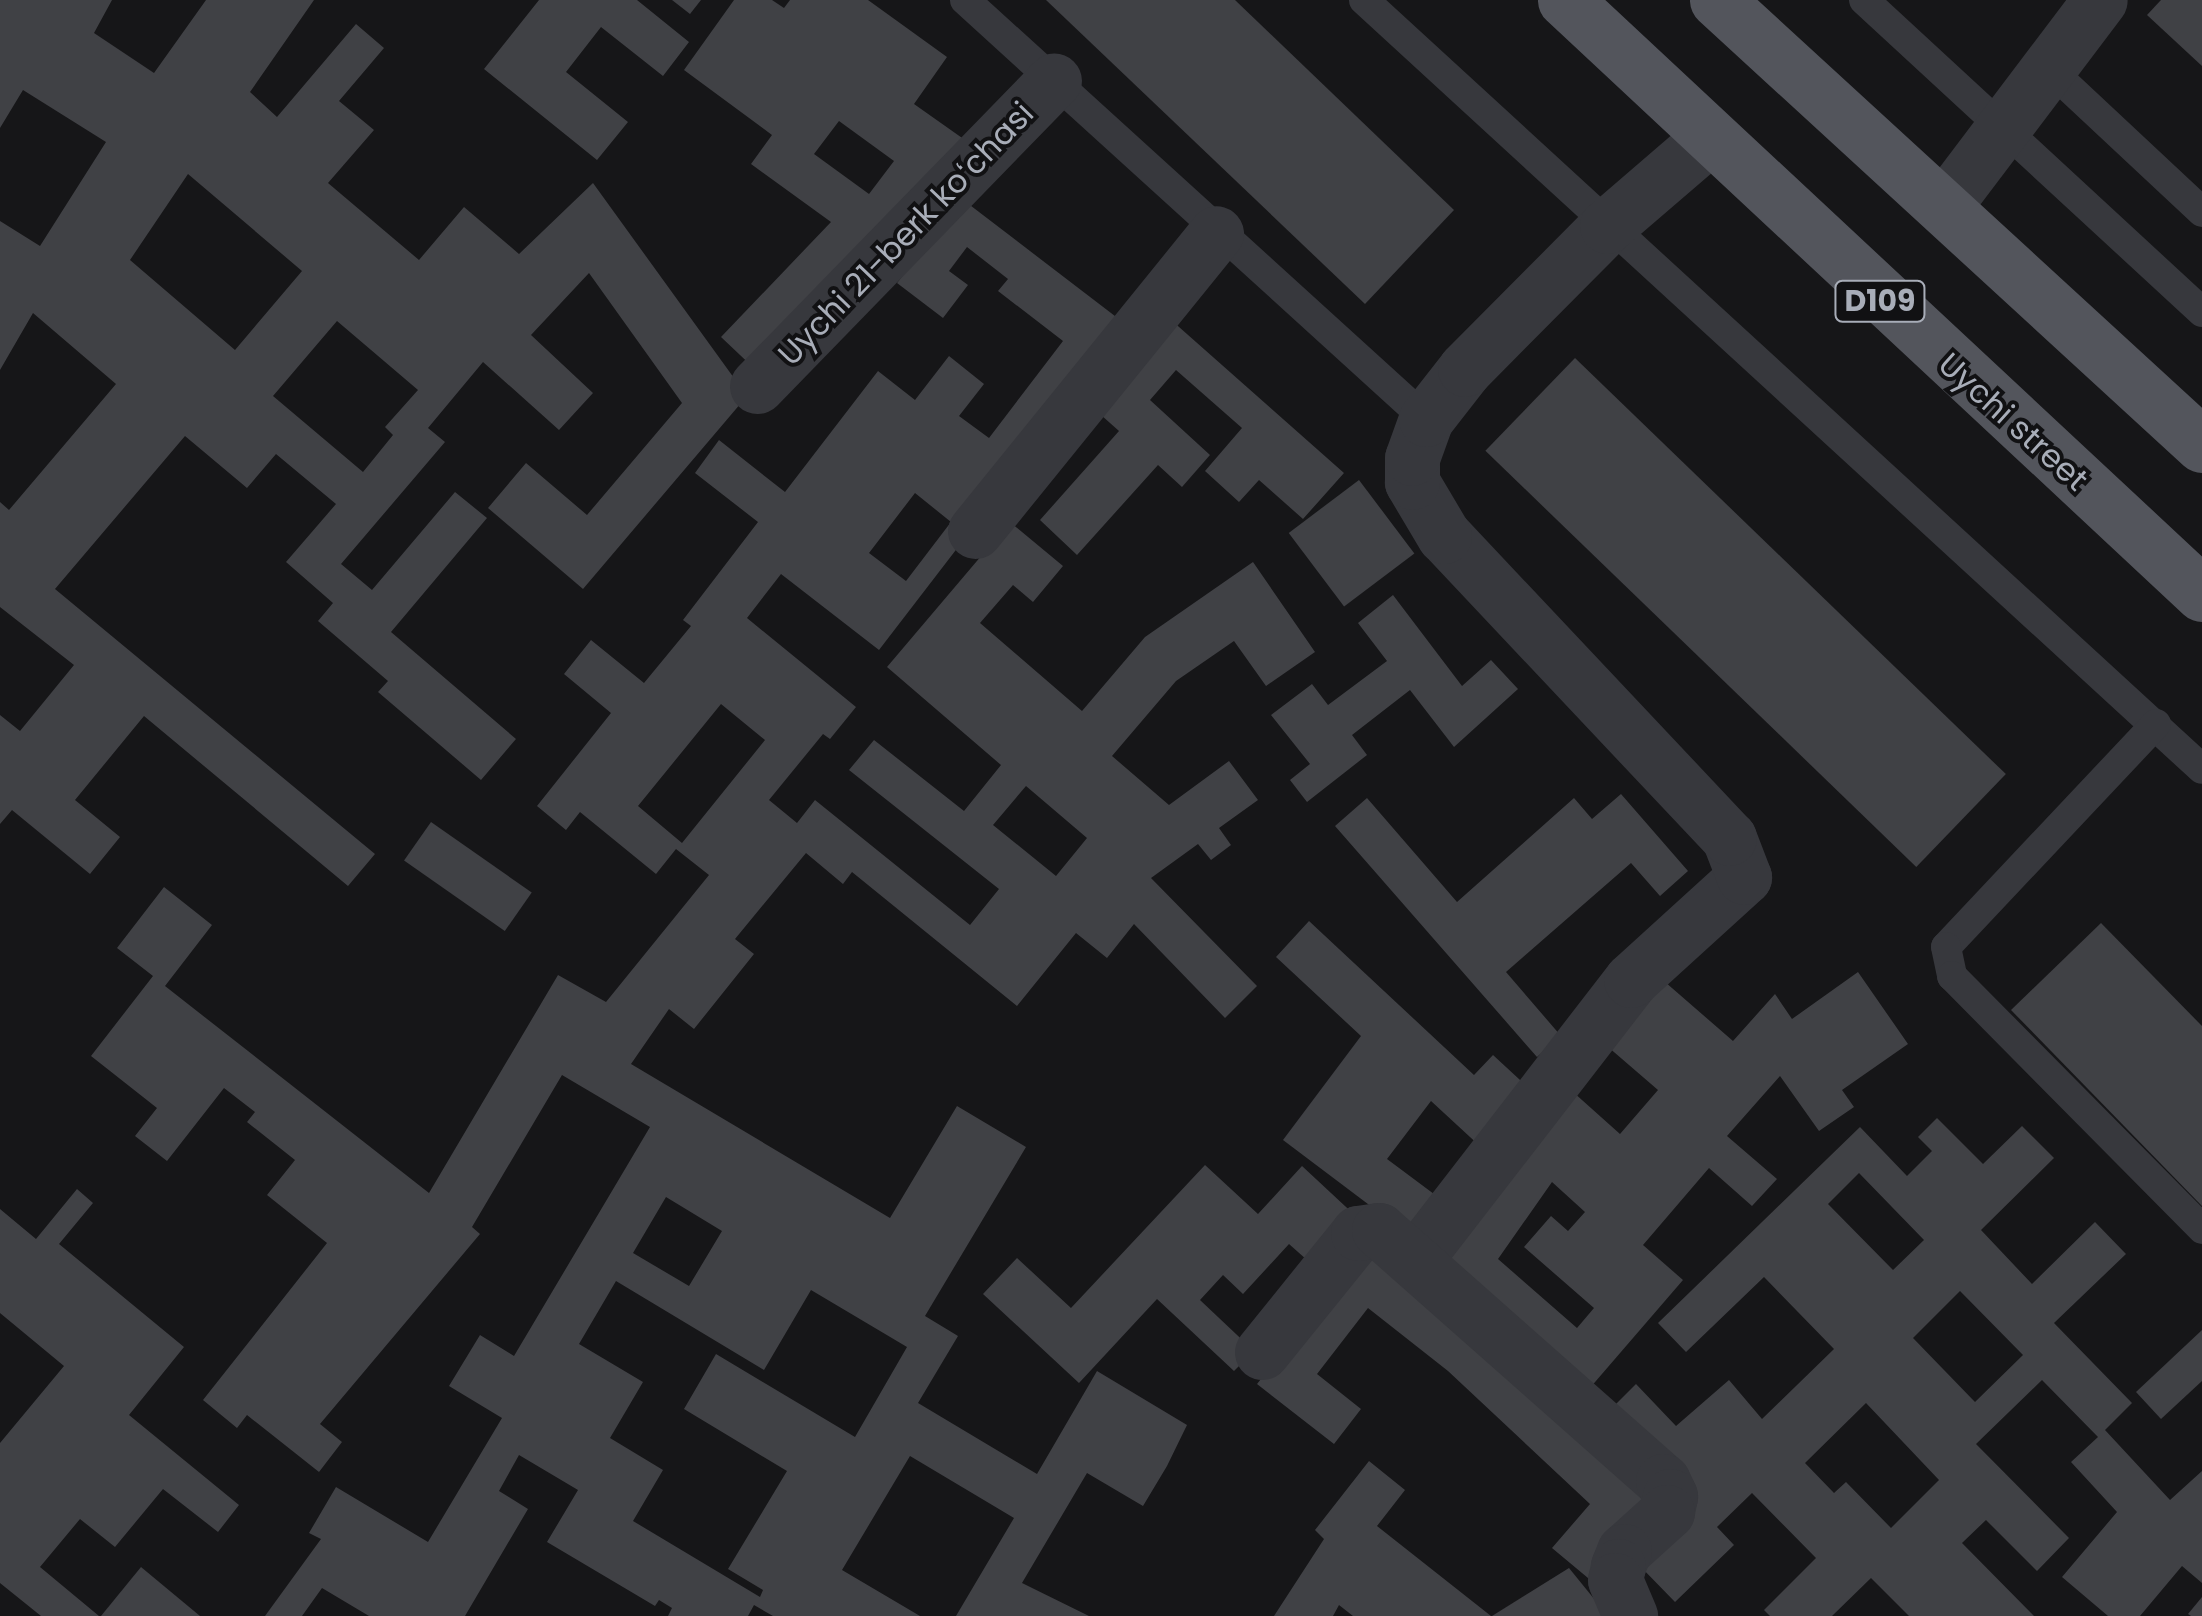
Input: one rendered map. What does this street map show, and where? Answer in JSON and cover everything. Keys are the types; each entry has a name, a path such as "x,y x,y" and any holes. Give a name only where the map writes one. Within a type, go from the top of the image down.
{"main road":[{"name":"Uychi street","path":"1564,0 1707,140 2202,594"},
{"path":"1718,0 2202,445"}],"street":[{"path":"1944,206 2045,66 2100,0"},
{"name":"Uychi 21-berk koʻchasi","path":"757,386 1054,81"},
{"path":"1417,1257 1631,980 1744,878 1729,838 1422,506 1412,458 1426,419 1465,369 1607,226 1707,140"},
{"path":"975,531 1216,233"},
{"path":"1262,1352 1358,1233 1380,1230 1417,1257 1663,1481 1670,1496 1667,1512 1624,1551 1618,1566 1615,1580 1630,1616"}],"lane":[{"path":"965,0 1216,233 1426,419"},
{"path":"1364,0 2202,769"},
{"path":"1864,0 2202,312"},
{"path":"2045,66 2202,212"},
{"path":"2156,724 1946,947 1952,976 2202,1229"}],"building":[{"path":"0,0 112,0 94,33 154,73 206,0 314,0 250,92 277,117 356,24 384,48 339,101 374,130 328,183 419,260 464,207 519,254 593,183 747,396 583,589 488,508 526,463 587,515 682,403 589,273 531,335 593,393 559,430 483,362 428,428 445,442 341,564 372,590 455,492 487,518 391,632 516,739 481,780 378,692 388,681 318,621 333,603 286,562 336,504 276,454 247,488 185,436 55,589 375,854 348,886 144,716 75,800 120,837 90,874 12,810 0,824 0,715 20,731 74,665 0,607 0,502 9,510 116,384 33,313 0,370 0,221 40,246 106,142 23,90 0,128","holes":["188,174 302,271 235,350 130,260","337,321 418,390 385,427 393,435 363,472 273,396"]},
{"path":"539,0 637,0 689,42 663,76 601,27 566,72 628,122 597,160 484,69"},
{"path":"672,0 701,0 690,14"},
{"path":"734,0 772,0 784,8 790,0 868,0 947,57 914,104 965,140 759,373 721,337 831,222 751,164 772,135 684,70","holes":["839,121 894,161 869,194 814,154"]},
{"path":"1046,0 1235,0 1454,210 1365,304"},
{"path":"2161,0 2202,0 2202,66 2147,15"},
{"path":"962,199 1128,326 879,650 781,574 747,618 856,707 830,739 823,734 769,800 797,823 815,800 970,925 999,889 849,770 874,740 964,811 1001,765 887,667 1010,522 1063,566 1033,602 1013,585 980,623 1082,711 1145,637 1253,562 1315,652 1266,686 1234,641 1176,681 1112,756 1169,805 1229,761 1258,800 1219,828 1231,845 1211,860 1198,844 1151,878 1257,986 1225,1018 1134,924 1107,958 1076,933 1017,1006 852,872 843,884 806,853 735,939 754,954 694,1029 669,1009 631,1064 890,1218 957,1106 1026,1147 925,1316 958,1336 918,1403 1037,1474 1097,1371 1187,1425 1143,1506 1087,1473 1022,1583 1089,1616 956,1616 1014,1518 910,1456 842,1570 920,1616 773,1616 754,1605 748,1616 668,1616 672,1608 659,1600 655,1606 547,1542 578,1490 519,1455 499,1491 528,1509 465,1616 369,1616 322,1588 302,1616 265,1616 321,1539 309,1533 336,1487 428,1542 502,1418 449,1386 480,1335 514,1356 650,1127 562,1075 472,1227 480,1234 320,1424 342,1442 319,1472 247,1415 237,1428 203,1400 327,1243 267,1195 295,1160 247,1122 255,1112 224,1088 167,1161 135,1136 157,1108 91,1056 153,976 117,948 164,887 212,925 165,986 429,1193 558,975 606,1002 709,875 676,849 656,874 580,812 566,830 537,806 611,713 564,674 591,640 644,683 691,626 683,620 758,522 695,473 719,440 785,492 878,371 915,400 949,356 984,384 959,416 989,438 1063,341 998,291 1008,279 967,247 949,271 968,285 943,318 897,283","holes":["915,493 951,522 906,581 869,553","721,704 765,740 682,843 638,806","1026,786 1087,838 1056,876 993,825","666,1197 722,1231 689,1286 633,1253","616,1281 764,1370 811,1290 907,1347 855,1437 716,1354 684,1409 787,1471 728,1569 763,1590 760,1597 633,1521 663,1470 610,1438 643,1382 579,1344"]},
{"path":"1170,319 1344,473 1303,519 1259,480 1239,502 1205,471 1242,428 1176,370 1150,400 1210,455 1182,487 1158,465 1077,555 1040,520 1119,431 1092,407"},
{"path":"1575,358 2006,774 1916,867 1485,451"},
{"path":"1359,480 1414,553 1344,606 1289,533"},
{"path":"1393,595 1462,686 1491,660 1518,689 1454,747 1410,690 1352,735 1367,755 1307,802 1290,780 1310,764 1271,715 1312,684 1328,705 1387,661 1358,623"},
{"path":"1621,794 1688,871 1660,896 1631,863 1506,972 1561,1036 1537,1057 1335,826 1367,798 1457,902 1574,798 1592,819"},
{"path":"431,822 532,893 505,931 404,861"},
{"path":"1309,921 1474,1075 1493,1055 1534,1093 1483,1149 1431,1101 1387,1159 1442,1200 1413,1238 1283,1140 1361,1036 1276,957"},
{"path":"2101,923 2202,1026 2202,1206 2011,1010"},
{"path":"1858,972 1908,1044 1842,1090 1854,1107 1819,1131 1780,1076 1727,1136 1777,1179 1752,1206 1709,1168 1643,1245 1683,1280 1583,1396 1433,1265 1563,1083 1620,1134 1658,1090 1600,1040 1657,975 1733,1041 1775,994 1792,1019","holes":["1552,1182 1585,1212 1568,1231 1551,1216 1524,1247 1594,1308 1577,1328 1498,1259"]},
{"path":"1937,1118 1983,1164 2022,1126 2054,1158 1981,1230 2032,1284 2095,1222 2126,1254 2054,1323 2132,1403 2105,1430 2170,1500 2202,1471 2202,1583 2182,1566 2140,1616 2108,1616 2062,1577 2117,1512 2071,1462 2098,1437 2042,1380 1976,1444 2069,1538 2037,1571 1986,1520 1962,1543 2034,1616 1909,1616 1871,1578 1832,1616 1770,1616 1764,1610 1816,1558 1752,1493 1717,1527 1734,1545 1675,1602 1638,1564 1692,1512 1608,1412 1636,1384 1676,1426 1729,1380 1762,1419 1834,1349 1764,1277 1686,1352 1658,1323 1860,1127 1907,1176 1932,1151 1918,1137","holes":["1859,1173 1924,1240 1893,1270 1828,1204","1960,1291 2023,1355 1975,1402 1913,1338","1866,1403 1939,1480 1891,1528 1846,1482 1834,1493 1805,1463"]},
{"path":"1205,1165 1258,1214 1302,1166 1360,1220 1316,1268 1289,1244 1243,1294 1223,1275 1200,1300 1254,1351 1234,1371 1157,1299 1079,1383 983,1294 1017,1258 1071,1308"},
{"path":"77,1189 93,1203 59,1244 184,1347 129,1415 239,1505 218,1532 163,1489 115,1547 80,1519 40,1567 99,1616 41,1616 0,1583 0,1443 64,1366 0,1313 0,1209 36,1239"},
{"path":"1366,1246 1661,1505 1594,1583 1552,1548 1590,1504 1448,1371 1368,1308 1317,1374 1361,1409 1334,1444 1257,1384"},
{"path":"2202,1330 2202,1381 2161,1419 2136,1392"},
{"path":"1369,1461 1405,1490 1377,1526 1491,1616 1353,1616 1339,1605 1333,1616 1274,1616 1324,1539 1315,1530"},
{"path":"141,1567 200,1616 101,1616"},
{"path":"1569,1568 1608,1616 1492,1616"},
{"path":"2202,1597 2202,1616 2188,1614"}]}
